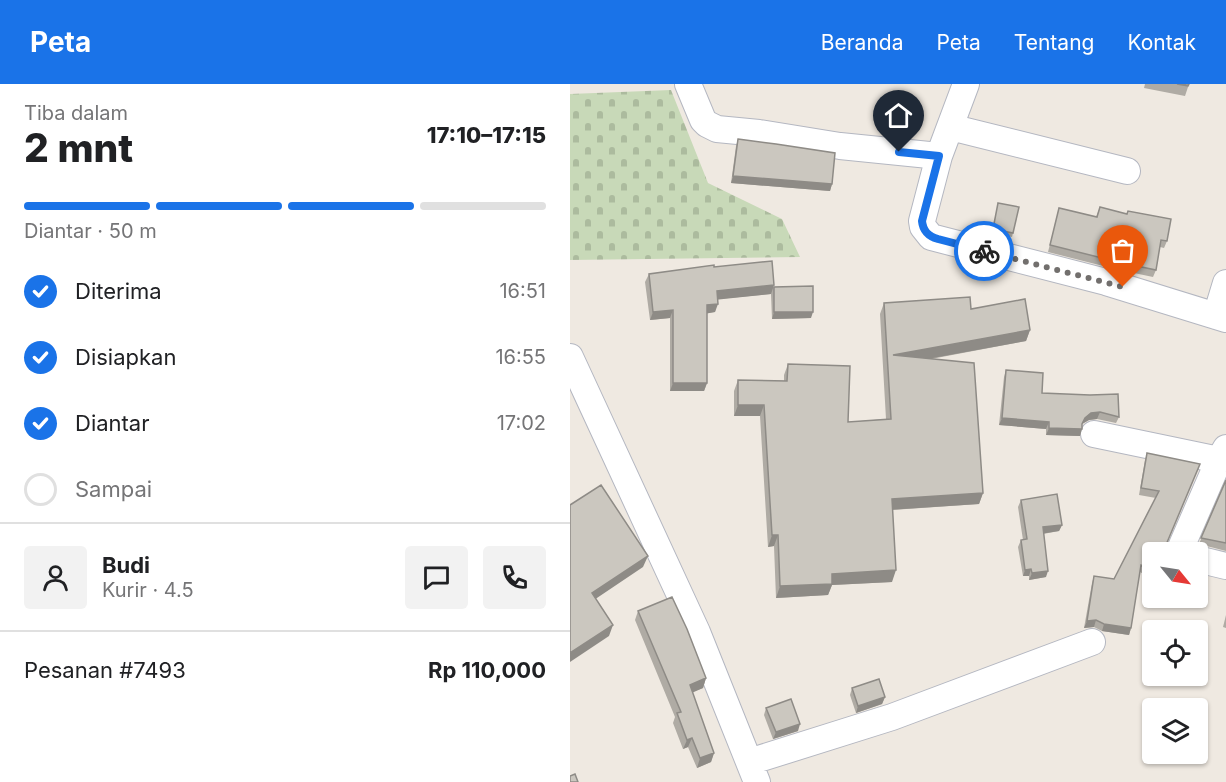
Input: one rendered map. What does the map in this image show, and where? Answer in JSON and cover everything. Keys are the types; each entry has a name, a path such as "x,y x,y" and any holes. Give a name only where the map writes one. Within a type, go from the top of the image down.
{"street":[{"path":"688,84 703,120 717,129 840,146 939,156"},
{"path":"966,84 939,156 922,221 923,227 931,237 1106,282 1221,318 1226,283"},
{"path":"950,128 1127,171"},
{"path":"570,357 697,632 753,772 1092,642"},
{"path":"1094,434 1222,454 1183,542"},
{"path":"1208,562 1226,566"}],"green space":[{"path":"671,90 708,183 782,219 800,257 570,260 570,94"}],"building":[{"path":"738,139 835,153 832,184 733,176"},
{"path":"998,203 1019,207 1013,233 993,229"},
{"path":"1100,207 1127,214 1128,211 1171,219 1167,241 1161,240 1156,270 1050,245 1059,208 1097,217"},
{"path":"772,261 774,285 717,291 718,304 707,305 707,383 673,383 673,310 653,312 649,274 714,265 714,267"},
{"path":"813,286 813,312 774,312 774,287"},
{"path":"970,297 971,309 1025,299 1030,330 893,355 974,363 983,493 892,499 896,570 832,574 832,584 780,586 778,535 772,535 764,405 738,405 738,380 787,381 788,364 850,366 848,422 891,419 884,303"},
{"path":"1006,370 1043,373 1042,393 1118,394 1119,417 1100,412 1091,413 1085,418 1082,429 1049,428 1049,422 1002,418"},
{"path":"1147,453 1200,464 1167,542 1142,542 1142,565 1131,628 1104,624 1096,620 1087,621 1094,576 1114,579 1159,491 1141,488"},
{"path":"1226,480 1226,543 1201,538"},
{"path":"601,485 648,556 592,593 613,625 570,653 570,505"},
{"path":"1057,494 1062,525 1043,527 1048,571 1032,573 1031,569 1025,570 1021,540 1027,539 1021,500"},
{"path":"672,597 706,678 690,685 714,753 700,758 692,738 687,740 677,713 681,712 638,611"},
{"path":"879,679 885,697 858,706 852,688"},
{"path":"791,699 800,724 776,732 766,708"},
{"path":"575,774 578,782 570,782 570,776"}],"way so far":[{"path":"984,251 1123,287"}],"route":[{"path":"899,152 939,156 922,221 926,232 931,237 984,251"}]}
